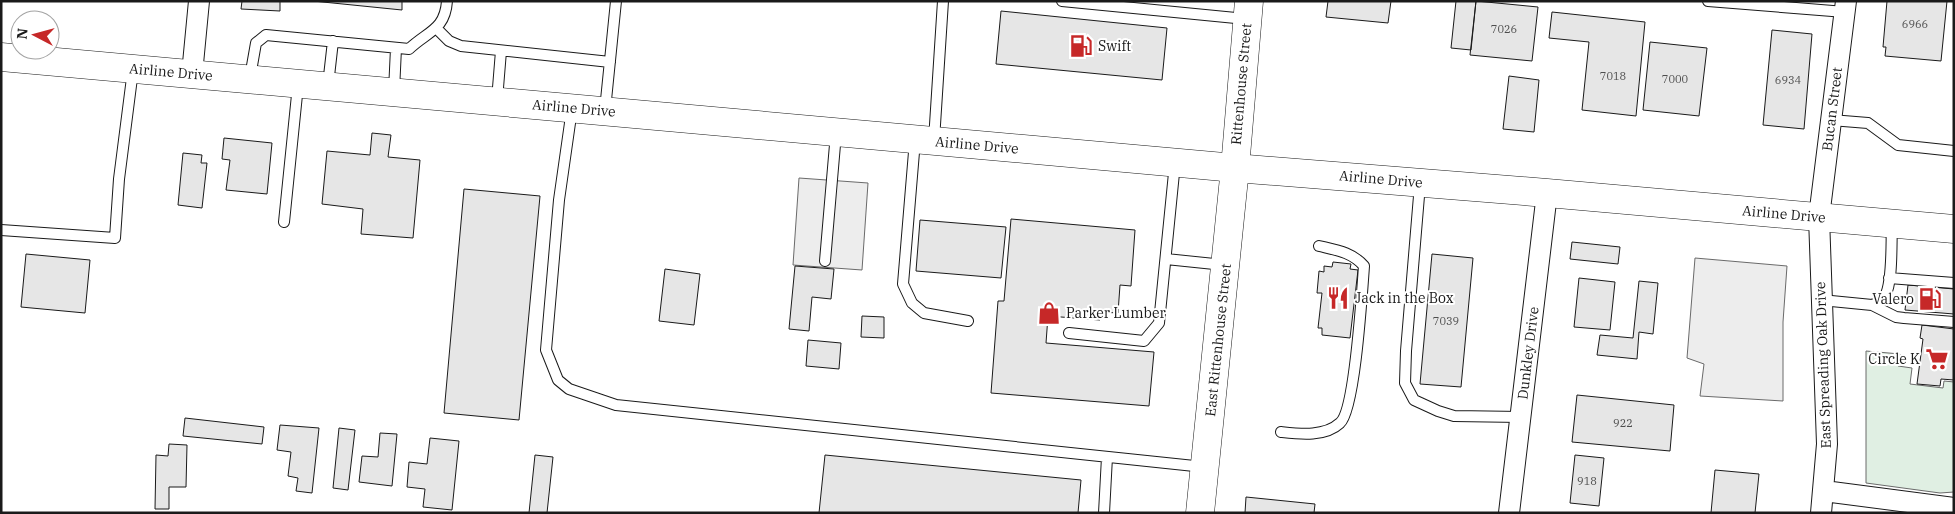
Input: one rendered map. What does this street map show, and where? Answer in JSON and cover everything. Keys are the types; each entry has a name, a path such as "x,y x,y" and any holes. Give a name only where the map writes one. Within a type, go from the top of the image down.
{"main road":[{"name":"Rittenhouse Street","path":"1234,168 1248,10"},
{"name":"Airline Drive","path":"1,57 1234,168 1547,193 1954,229"},
{"name":"East Rittenhouse Street","path":"1200,513 1234,168"}],"street":[{"path":"192,74 199,1"},
{"name":"Bucan Street","path":"1819,217 1846,7"},
{"name":"Dunkley Drive","path":"1509,513 1547,193"},
{"name":"East Spreading Oak Drive","path":"1819,217 1827,444 1821,513"},
{"path":"1824,491 1954,508"}],"lane":[{"path":"250,79 256,43 266,35 409,49 436,28 446,13 447,1"},
{"path":"605,111 616,1"},
{"path":"944,1 903,284 912,303 924,313 968,321"},
{"path":"1062,1 1248,10"},
{"path":"1708,1 1846,7"},
{"path":"436,28 449,41 461,46 610,62"},
{"path":"328,86 333,41"},
{"path":"394,92 396,48"},
{"path":"497,101 500,51"},
{"path":"1,230 115,238 119,179 133,69"},
{"path":"284,222 298,84"},
{"path":"573,108 559,200 546,350 558,380 569,389 616,405 1205,467"},
{"path":"1831,120 1868,123 1898,145 1954,151"},
{"path":"825,262 836,132"},
{"path":"1069,333 1144,341 1159,323 1175,162"},
{"path":"1420,183 1405,383 1414,400 1454,416 1521,417"},
{"path":"1872,305 1880,302 1889,285 1892,224"},
{"path":"1281,432 1299,434 1323,432 1340,423 1348,408 1360,319 1364,266 1349,253 1318,246"},
{"path":"1166,259 1225,265"},
{"path":"1889,278 1954,283"},
{"path":"1821,300 1872,305 1904,318 1954,322"},
{"path":"1104,513 1107,457"}],"green space":[{"path":"1866,351 1900,354 1898,366 1912,368 1910,384 1943,388 1944,381 1954,382 1954,492 1940,493 1866,483"}],"shaded area":[{"path":"799,178 868,183 862,270 793,265"},
{"path":"1695,258 1787,266 1783,322 1783,401 1700,396 1704,364 1687,358"}],"building":[{"path":"242,1 280,1 280,11 241,9"},
{"path":"313,1 402,1 402,10"},
{"path":"1328,1 1391,1 1388,23 1326,17"},
{"path":"1456,1 1476,1 1471,50 1451,48"},
{"path":"1476,1 1538,7 1532,61 1470,55"},
{"path":"1887,1 1947,1 1941,61 1885,56 1886,47 1883,47"},
{"name":"Swift","path":"1001,11 1167,28 1162,80 996,64"},
{"path":"1552,12 1645,22 1636,116 1582,110 1589,42 1549,38"},
{"path":"1772,30 1812,34 1804,129 1763,125"},
{"path":"1650,42 1707,48 1699,116 1643,110"},
{"path":"1509,76 1539,80 1534,132 1503,129"},
{"path":"372,133 391,135 388,157 420,160 413,238 361,234 363,209 322,204 327,151 370,155"},
{"path":"224,138 272,143 267,194 226,190 230,160 222,159"},
{"path":"183,153 202,155 201,163 207,163 202,208 178,205"},
{"path":"464,189 540,196 519,420 444,413"},
{"name":"Parker Lumber","path":"1011,219 1135,230 1131,286 1120,285 1118,313 1101,312 1100,320 1048,316 1046,343 1154,352 1149,406 991,393 998,301 1004,301"},
{"path":"920,220 1006,227 1001,278 916,271"},
{"path":"1572,242 1620,247 1618,264 1570,259"},
{"path":"26,254 90,260 85,313 21,307"},
{"path":"1432,254 1473,258 1461,387 1420,384"},
{"name":"Jack in the Box","path":"1333,262 1351,264 1350,269 1358,270 1350,338 1322,335 1322,328 1318,328 1322,293 1317,293 1319,271 1324,272 1324,266 1332,267"},
{"path":"795,266 834,269 831,299 812,297 809,331 789,329"},
{"path":"665,269 700,274 694,325 659,321"},
{"path":"1579,278 1615,282 1610,330 1574,327"},
{"path":"1639,281 1658,283 1653,334 1639,332 1637,359 1597,355 1600,335 1633,338"},
{"name":"Valero","path":"1908,285 1954,289 1954,314 1905,310"},
{"path":"862,316 884,317 884,338 861,337"},
{"name":"Circle K","path":"1922,325 1954,329 1954,380 1941,379 1940,386 1917,384 1923,339 1920,338"},
{"path":"808,340 841,343 839,369 806,366"},
{"path":"1577,395 1674,405 1670,451 1572,442"},
{"path":"185,418 264,427 262,444 183,436"},
{"path":"280,425 319,428 312,493 296,491 298,478 288,476 291,452 277,450"},
{"path":"339,428 355,430 348,490 333,488"},
{"path":"380,433 397,434 392,486 359,482 362,456 378,457"},
{"path":"430,438 459,441 452,510 423,507 425,489 407,487 409,462 427,464"},
{"path":"169,444 187,445 186,487 169,487 169,509 155,509 156,455 168,456"},
{"path":"535,455 553,457 547,513 529,513"},
{"path":"825,455 1081,480 1078,513 819,513"},
{"path":"1575,455 1604,458 1599,506 1570,503"},
{"path":"1715,470 1759,474 1755,513 1711,513"},
{"path":"1246,497 1315,504 1314,513 1245,513"}],"place":[{"name":"Swift","path":"1081,46"},
{"name":"Jack in the Box","path":"1338,298"},
{"name":"Valero","path":"1930,299"},
{"name":"Parker Lumber","path":"1049,313"},
{"name":"Circle K","path":"1937,359"}]}
